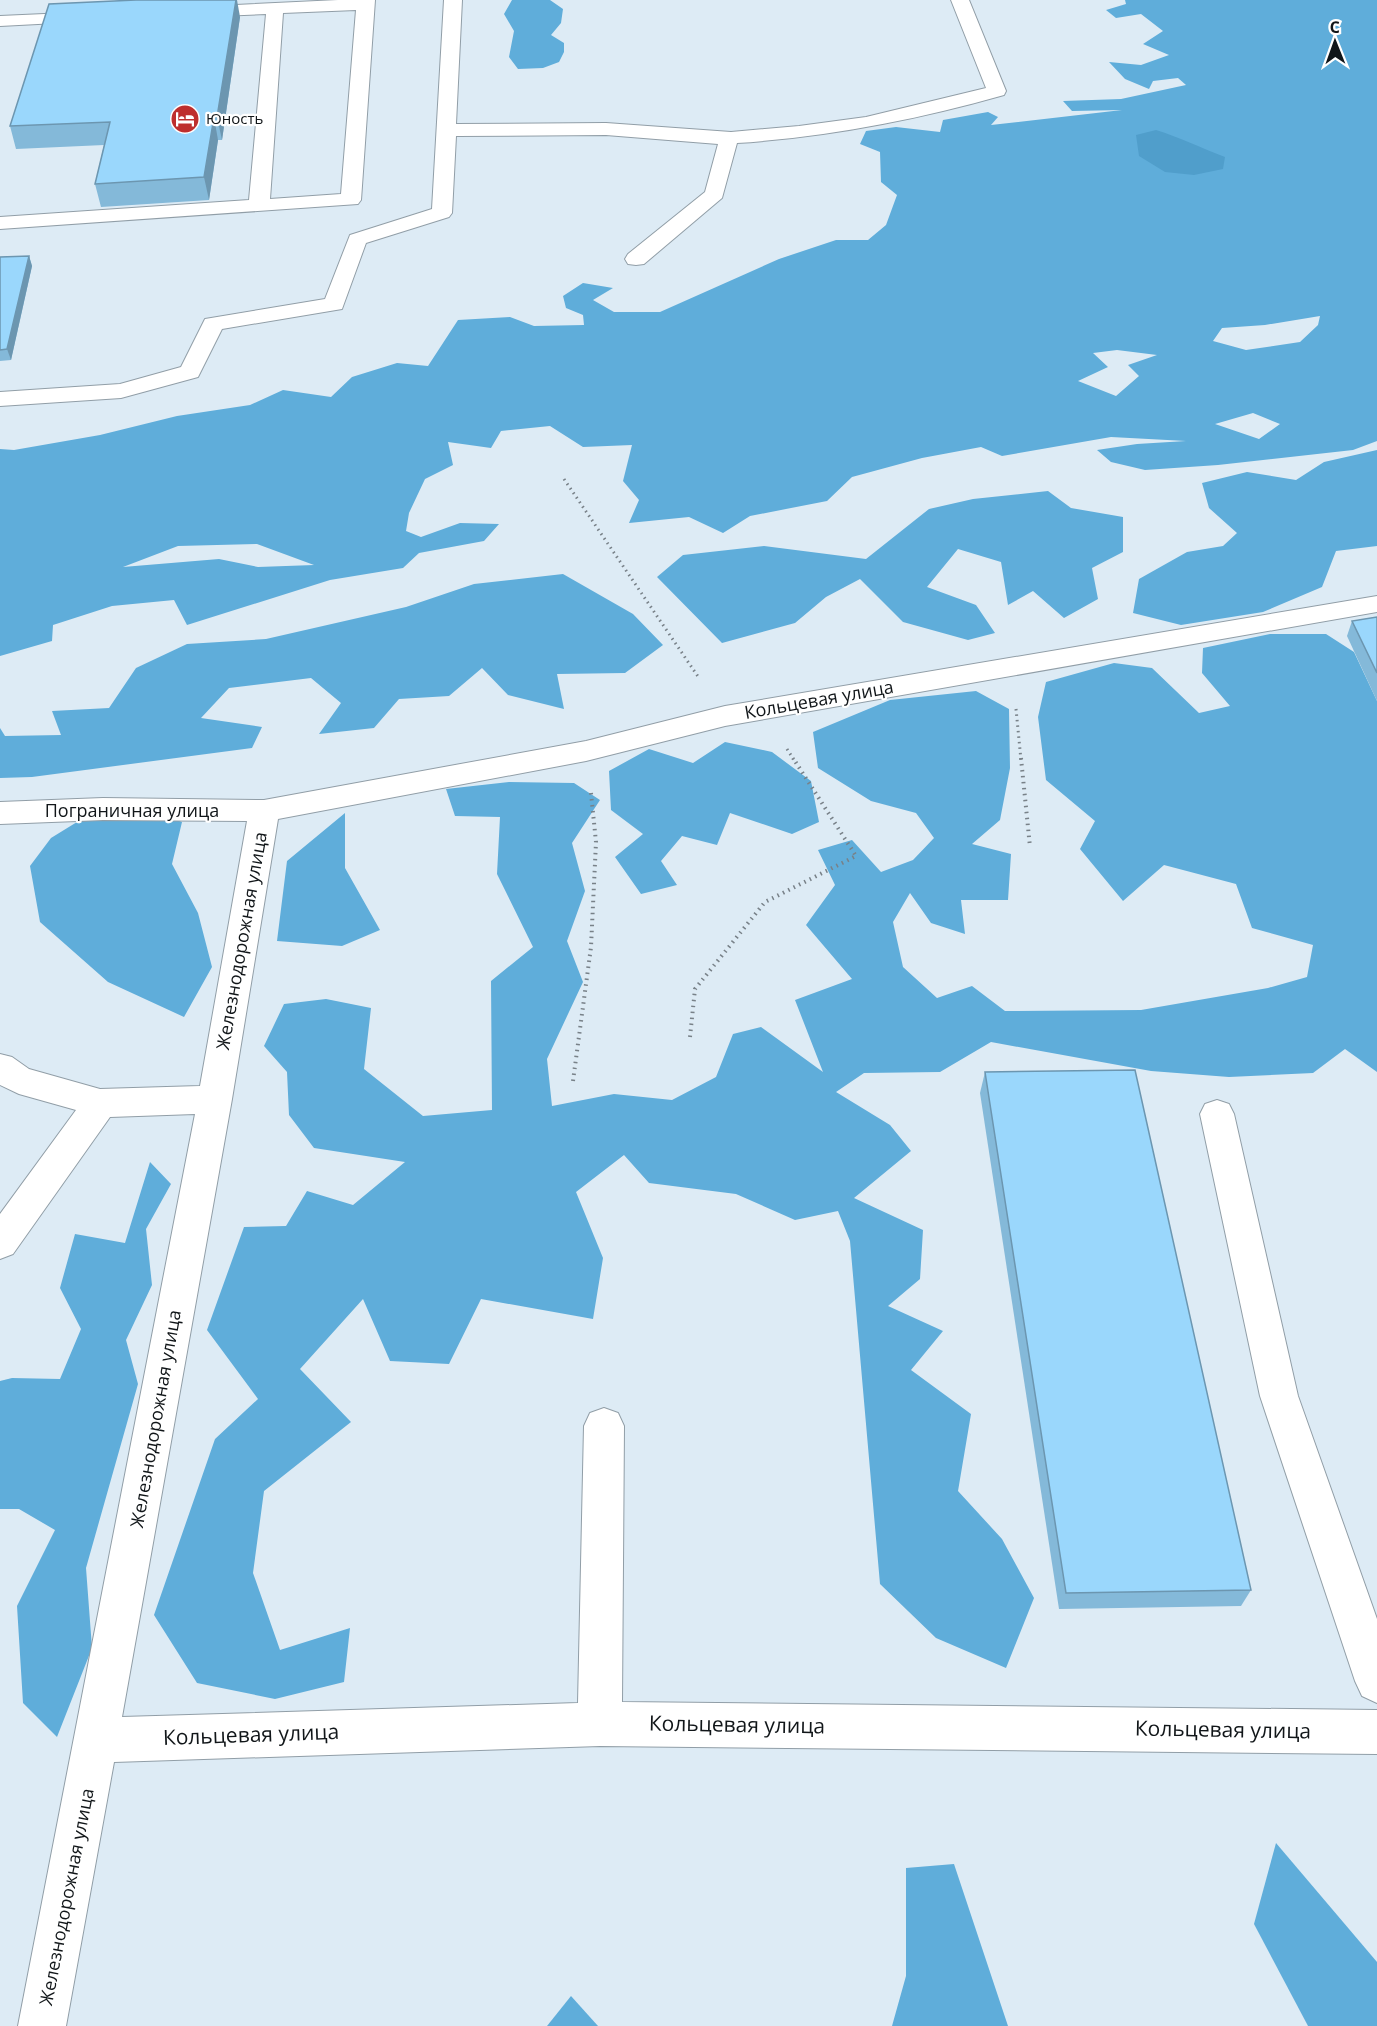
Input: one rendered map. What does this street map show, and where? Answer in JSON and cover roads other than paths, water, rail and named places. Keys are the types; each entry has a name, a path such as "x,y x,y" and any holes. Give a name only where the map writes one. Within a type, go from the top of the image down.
{"street":[{"path":"0,399 121,391 190,372 213,324 334,304 357,239 442,213 453,0"},
{"path":"448,130 534,127 659,132 729,138 852,126 944,107 997,91 960,0"},
{"path":"0,223 351,200 365,2 179,13"},
{"path":"259,206 275,8"},
{"path":"0,21 108,16"},
{"path":"636,259 715,194 729,138"},
{"name":"Кольцевая улица","path":"264,812 586,751 725,716 1377,604"},
{"name":"Пограничная улица","path":"0,813 103,809 264,812"},
{"name":"Железнодорожная улица","path":"42,2026 98,1740 215,1099 264,812"},
{"path":"0,1067 19,1080 100,1102 215,1099"},
{"path":"0,1243 100,1102"},
{"path":"1217,1114 1279,1396 1377,1681"},
{"path":"600,1724 604,1426"},
{"name":"Кольцевая улица","path":"98,1740 600,1724 1377,1732"}],"place":[{"name":"Юность","path":"185,119"}]}
